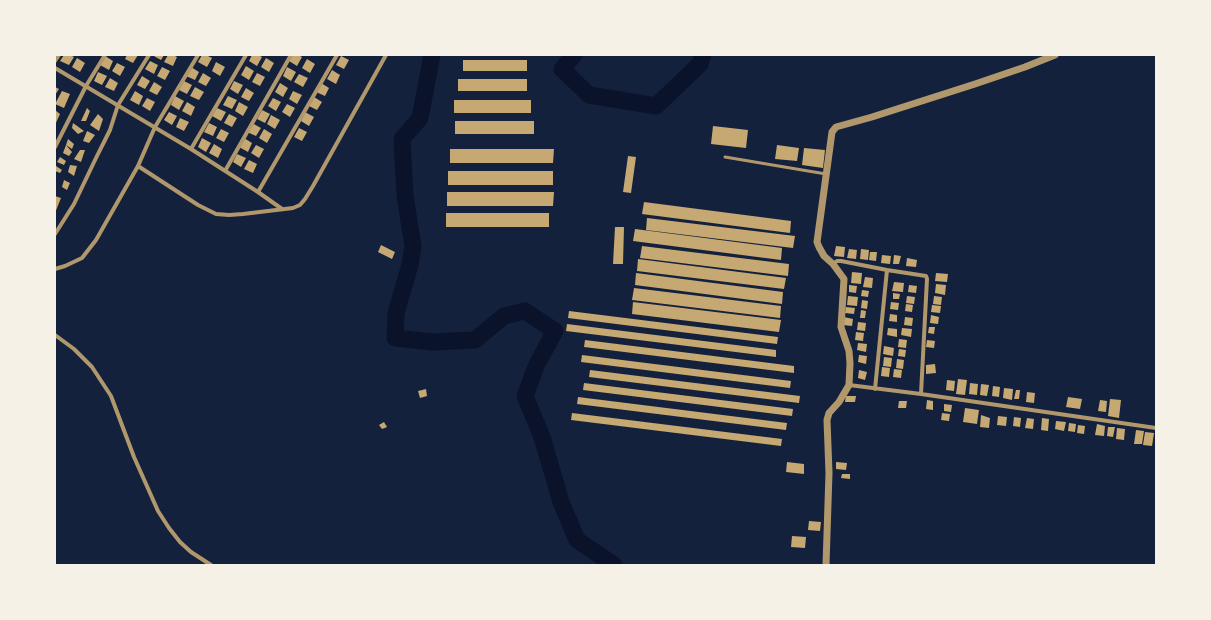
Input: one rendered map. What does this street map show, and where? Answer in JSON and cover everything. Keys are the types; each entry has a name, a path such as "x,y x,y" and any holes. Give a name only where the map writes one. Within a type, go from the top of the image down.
{"street":[{"path":"55,61 59,55"},
{"path":"55,147 86,86 105,55"},
{"path":"55,234 74,204 100,151 110,130 118,105 148,55"},
{"path":"55,269 82,258 96,240 138,166 155,127 198,55"},
{"path":"191,149 246,55"},
{"path":"225,170 291,55"},
{"path":"258,192 336,55"},
{"path":"138,166 198,205 216,214 243,214 293,208 300,205 305,199 386,55"},
{"path":"826,565 829,472 827,420 829,413 839,402 849,385 850,351 842,327 844,279 833,264 824,256 817,242 832,132 836,127 990,79 1054,55"},
{"path":"55,68 225,170 282,209"},
{"path":"833,264 837,261 841,261 926,276 921,394"},
{"path":"875,389 887,270"},
{"path":"55,335 74,349 92,367 111,396 134,457 158,511 168,528 191,552 211,565"},
{"path":"849,385 1156,428"}],"lane":[{"path":"725,157 826,174"}],"building":[{"path":"64,55 74,57 69,65 60,61"},
{"path":"127,55 138,55 133,63 125,59"},
{"path":"152,55 164,55 161,60"},
{"path":"168,55 177,57 173,66 164,62"},
{"path":"202,55 212,58 207,67 198,62"},
{"path":"252,55 262,57 257,66 249,61"},
{"path":"292,55 302,57 297,66 289,61"},
{"path":"105,56 113,61 109,70 100,65"},
{"path":"341,56 349,60 344,69 336,65"},
{"path":"77,58 85,63 80,72 72,67"},
{"path":"266,58 274,63 269,72 261,67"},
{"path":"307,59 315,64 310,73 302,68"},
{"path":"463,60 527,60 527,71 463,71"},
{"path":"150,61 158,65 154,74 145,69"},
{"path":"216,62 225,67 220,76 212,71"},
{"path":"117,63 125,67 120,76 112,71"},
{"path":"246,66 254,71 249,80 241,75"},
{"path":"162,67 170,71 165,80 157,76"},
{"path":"191,67 199,72 195,80 186,76"},
{"path":"287,67 296,72 291,81 283,76"},
{"path":"332,70 340,75 336,84 327,79"},
{"path":"98,72 107,76 102,85 94,81"},
{"path":"203,73 211,78 206,86 198,82"},
{"path":"257,73 265,77 260,86 252,82"},
{"path":"299,74 308,78 303,87 294,82"},
{"path":"142,76 150,81 145,89 137,85"},
{"path":"110,78 118,83 114,91 105,87"},
{"path":"458,79 527,79 527,91 458,91"},
{"path":"184,81 192,85 187,94 179,90"},
{"path":"234,81 243,85 238,94 230,89"},
{"path":"154,82 162,87 157,95 149,91"},
{"path":"280,83 288,88 283,97 275,92"},
{"path":"321,83 329,88 325,96 316,92"},
{"path":"55,87 59,89 55,95"},
{"path":"195,87 204,92 199,100 190,96"},
{"path":"246,88 254,93 249,101 241,97"},
{"path":"62,91 70,94 64,108 55,104"},
{"path":"135,91 143,96 139,105 130,100"},
{"path":"293,91 302,95 297,104 289,99"},
{"path":"175,96 184,101 179,110 171,105"},
{"path":"228,96 237,100 232,109 223,105"},
{"path":"314,97 322,102 317,110 309,106"},
{"path":"147,98 155,102 150,111 142,106"},
{"path":"273,98 281,102 276,111 268,106"},
{"path":"454,100 531,100 531,113 454,113"},
{"path":"187,102 195,107 191,116 182,111"},
{"path":"239,102 248,107 243,116 235,111"},
{"path":"287,104 295,108 290,117 282,112"},
{"path":"87,108 90,111 86,121 81,121"},
{"path":"217,108 226,112 221,121 212,116"},
{"path":"55,110 60,114 55,125"},
{"path":"262,110 270,114 265,123 257,119"},
{"path":"169,112 177,116 172,125 164,120"},
{"path":"305,112 314,117 309,126 301,121"},
{"path":"98,114 103,119 99,131 90,125"},
{"path":"229,114 237,118 232,127 224,123"},
{"path":"271,115 280,120 275,129 267,124"},
{"path":"180,118 189,122 184,131 176,127"},
{"path":"455,121 534,121 534,134 455,134"},
{"path":"73,123 84,131 78,134 72,128"},
{"path":"209,123 217,127 213,136 204,132"},
{"path":"252,123 261,128 256,136 247,132"},
{"path":"713,126 748,130 746,148 711,144"},
{"path":"299,128 307,132 302,141 294,137"},
{"path":"221,129 229,133 224,142 216,138"},
{"path":"264,129 272,134 267,143 259,138"},
{"path":"87,131 95,135 89,143 83,141"},
{"path":"202,138 211,143 206,152 198,147"},
{"path":"244,138 252,143 248,152 239,147"},
{"path":"68,139 74,144 72,149 66,145"},
{"path":"214,144 222,149 218,158 209,153"},
{"path":"66,145 72,152 69,156 63,153"},
{"path":"256,145 264,149 259,158 251,153"},
{"path":"777,145 799,148 797,161 775,159"},
{"path":"804,148 825,150 823,168 802,165"},
{"path":"450,149 554,149 553,163 450,163"},
{"path":"80,150 85,150 81,162 74,159"},
{"path":"237,154 246,158 241,167 233,162"},
{"path":"628,156 636,157 631,193 623,192"},
{"path":"60,157 66,161 64,165 57,162"},
{"path":"249,160 257,164 253,173 244,169"},
{"path":"70,165 77,166 74,176 68,172"},
{"path":"56,166 62,170 60,173 55,171"},
{"path":"448,171 553,171 553,185 448,185"},
{"path":"64,180 70,183 67,190 62,187"},
{"path":"447,192 554,192 553,206 447,206"},
{"path":"55,196 61,198 55,213"},
{"path":"644,202 791,221 790,233 642,214"},
{"path":"446,213 549,213 549,227 446,227"},
{"path":"647,218 795,236 793,248 646,230"},
{"path":"615,227 624,227 623,264 613,264"},
{"path":"635,229 782,248 781,260 633,241"},
{"path":"381,245 395,252 392,259 378,252"},
{"path":"642,246 789,264 788,276 640,258"},
{"path":"836,246 845,247 844,257 834,256"},
{"path":"849,249 857,250 856,259 847,258"},
{"path":"861,249 869,250 868,260 860,259"},
{"path":"870,252 877,252 876,261 869,260"},
{"path":"882,255 891,256 890,264 881,263"},
{"path":"894,255 901,256 899,264 893,264"},
{"path":"907,258 917,260 916,267 906,266"},
{"path":"638,259 786,278 784,289 637,271"},
{"path":"852,272 862,273 861,284 851,283"},
{"path":"636,273 783,292 782,304 635,285"},
{"path":"936,273 948,274 947,282 935,281"},
{"path":"865,277 873,278 872,288 863,287"},
{"path":"894,282 904,283 903,292 892,291"},
{"path":"936,284 946,285 945,295 935,293"},
{"path":"849,285 857,286 856,293 849,292"},
{"path":"909,285 917,286 916,293 908,292"},
{"path":"634,288 781,306 780,318 632,300"},
{"path":"862,290 869,291 868,297 861,296"},
{"path":"893,293 900,294 899,299 893,299"},
{"path":"848,296 858,297 857,306 847,305"},
{"path":"907,296 915,297 914,304 906,303"},
{"path":"934,296 942,297 941,305 933,304"},
{"path":"862,300 868,301 867,309 861,308"},
{"path":"633,302 781,320 779,332 632,314"},
{"path":"891,302 899,303 898,310 890,309"},
{"path":"906,304 913,305 912,312 905,311"},
{"path":"932,305 941,306 940,313 931,312"},
{"path":"846,307 855,308 854,314 845,313"},
{"path":"861,310 866,311 865,318 860,318"},
{"path":"569,311 778,337 777,344 568,318"},
{"path":"890,314 897,315 897,322 889,321"},
{"path":"931,315 939,317 938,324 930,323"},
{"path":"844,317 853,319 852,326 843,325"},
{"path":"905,317 913,318 912,326 904,325"},
{"path":"858,322 866,323 865,331 857,330"},
{"path":"567,324 776,350 776,357 566,331"},
{"path":"929,327 935,327 934,334 928,333"},
{"path":"888,328 897,329 897,337 887,335"},
{"path":"902,328 912,329 911,337 901,335"},
{"path":"856,332 864,333 863,341 855,340"},
{"path":"899,339 907,340 906,348 898,347"},
{"path":"585,340 794,366 794,373 584,347"},
{"path":"927,340 935,341 934,348 926,347"},
{"path":"858,343 867,344 866,352 857,350"},
{"path":"884,346 894,348 893,356 883,354"},
{"path":"899,349 906,350 905,357 898,356"},
{"path":"582,355 791,381 790,388 581,362"},
{"path":"859,355 867,356 866,364 858,362"},
{"path":"884,357 892,358 891,367 883,366"},
{"path":"897,359 904,360 903,369 896,368"},
{"path":"935,364 936,373 926,374 926,365"},
{"path":"882,367 890,368 889,377 881,376"},
{"path":"894,369 902,370 901,378 893,377"},
{"path":"590,370 800,396 799,403 589,377"},
{"path":"859,370 867,372 865,380 858,378"},
{"path":"958,379 967,380 965,395 956,394"},
{"path":"947,380 955,381 954,391 946,390"},
{"path":"584,383 793,409 792,416 583,390"},
{"path":"970,383 978,384 977,395 969,394"},
{"path":"981,384 989,385 987,396 980,395"},
{"path":"993,386 1000,387 999,397 992,396"},
{"path":"1004,388 1013,389 1012,400 1003,398"},
{"path":"426,389 427,396 420,398 418,391"},
{"path":"1016,390 1020,390 1019,399 1014,399"},
{"path":"1027,392 1035,393 1034,403 1026,402"},
{"path":"846,396 856,396 855,402 845,402"},
{"path":"578,397 787,423 786,430 577,404"},
{"path":"1068,397 1082,399 1080,409 1066,407"},
{"path":"1110,399 1121,400 1119,418 1108,416"},
{"path":"927,400 933,401 933,410 926,409"},
{"path":"1100,400 1107,401 1106,412 1098,411"},
{"path":"899,401 907,401 906,408 898,408"},
{"path":"944,404 952,405 951,412 944,411"},
{"path":"965,408 979,410 977,424 963,422"},
{"path":"572,413 782,439 781,446 571,420"},
{"path":"942,413 950,414 949,421 941,420"},
{"path":"981,415 990,418 989,428 980,427"},
{"path":"998,416 1007,417 1006,426 997,425"},
{"path":"1014,417 1021,418 1020,427 1013,426"},
{"path":"1027,418 1034,419 1033,429 1025,428"},
{"path":"1042,418 1049,419 1048,431 1041,430"},
{"path":"1056,421 1066,422 1064,431 1055,429"},
{"path":"384,422 387,427 382,429 379,425"},
{"path":"1069,423 1076,424 1075,432 1068,431"},
{"path":"1097,424 1105,426 1104,436 1095,435"},
{"path":"1078,425 1085,426 1084,434 1077,433"},
{"path":"1108,427 1115,427 1113,437 1107,436"},
{"path":"1117,428 1125,429 1124,440 1116,439"},
{"path":"1136,430 1144,431 1142,444 1134,444"},
{"path":"1145,432 1154,433 1152,446 1143,445"},
{"path":"787,462 804,464 804,474 786,472"},
{"path":"836,462 847,463 846,470 836,469"},
{"path":"842,474 850,474 850,479 841,478"},
{"path":"809,521 821,522 820,531 808,530"},
{"path":"792,536 806,537 805,548 791,547"}],"waterway":[{"path":"432,55 420,118 402,139 405,196 413,246 410,265 396,313 395,338 433,342 475,340 504,316 525,311 555,331 537,364 525,396 542,437 561,502 577,540 614,565"},
{"path":"574,55 562,69 589,95 656,106 700,64 703,55"}]}
